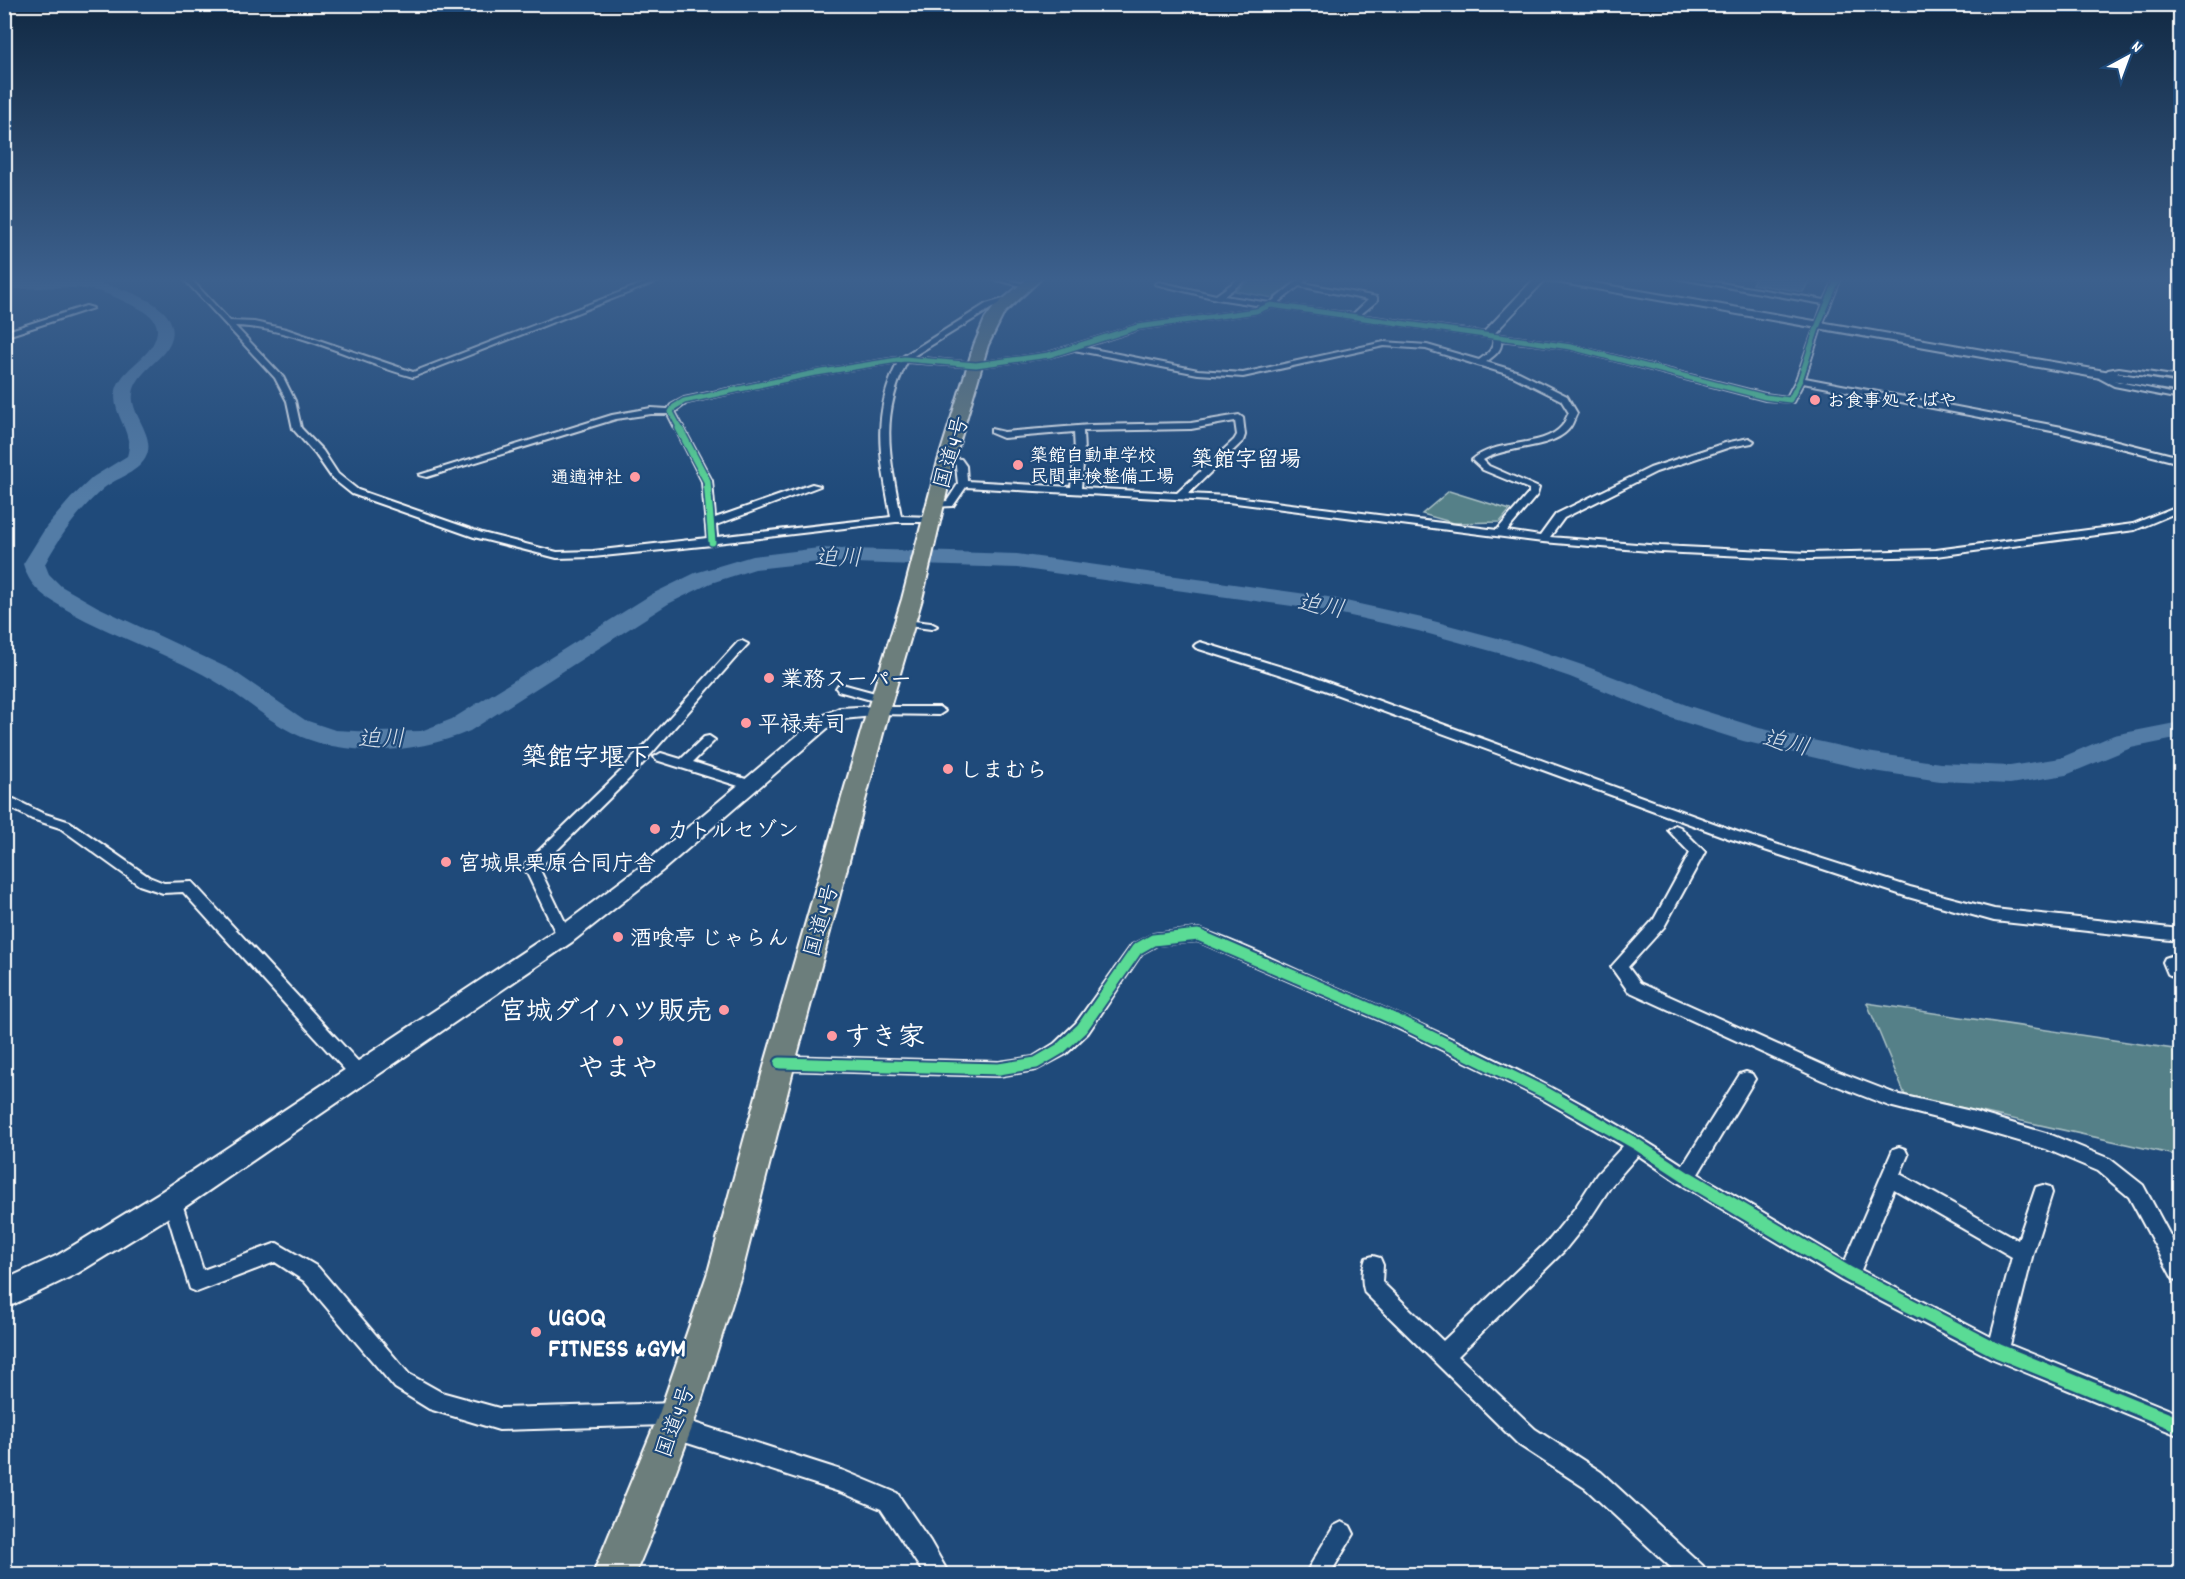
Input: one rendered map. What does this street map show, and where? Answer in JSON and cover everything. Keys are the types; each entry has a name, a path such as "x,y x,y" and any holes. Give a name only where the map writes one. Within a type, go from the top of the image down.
{"highway":[{"name":"国道4号","path":"615,1575 675,1421 725,1272 780,1063 880,705 916,616 932,517 946,461 980,352"}],"street":[{"path":"256,352 279,377 291,401 297,429 320,453 334,476 355,492 478,535 557,555 593,554 712,542 896,519 932,517 950,504 963,484 961,466 958,461 946,461"},
{"path":"344,352 413,375 473,352"},
{"path":"896,519 884,450 885,412 891,385 904,359 916,352"},
{"path":"671,412 684,400 810,374 904,359 976,364 1062,352"},
{"path":"1096,352 1218,375 1243,375 1349,352"},
{"path":"1443,352 1516,374 1564,398 1573,413 1564,429 1543,440 1503,447 1487,452 1476,460 1486,468 1534,488 1534,493 1500,533"},
{"path":"1481,363 1494,352"},
{"path":"1596,352 1773,398 1790,400 1800,380 1809,352"},
{"path":"1971,352 2181,388"},
{"path":"2105,375 2119,370 2181,379"},
{"path":"2105,375 2103,378 2110,382 2181,397"},
{"path":"1800,380 2062,429 2181,460"},
{"path":"424,475 615,417 651,411 671,412"},
{"path":"671,412 707,481 712,542"},
{"path":"993,431 1003,435 1161,425 1191,426 1239,418 1241,435 1238,441 1180,496"},
{"path":"1076,491 1076,462 1080,447 1078,431"},
{"path":"1543,539 1560,516 1653,470 1707,451 1749,441"},
{"path":"963,484 1228,499 1543,539 1661,549 1808,556 1936,553 2135,527 2181,508"},
{"path":"710,524 815,486"},
{"path":"564,936 531,867 626,774 742,644"},
{"path":"1200,646 1304,678 1744,839 1908,892 1994,915 2181,935"},
{"path":"842,688 880,705"},
{"path":"4,1295 68,1264 172,1200 360,1076 564,936 655,866 824,722 839,714 880,705 939,711"},
{"path":"683,764 709,740"},
{"path":"661,757 750,785"},
{"path":"14,804 37,816 65,825 144,881 163,888 187,886 360,1076"},
{"path":"1675,830 1698,852 1659,923 1619,967 1634,987 1828,1075 1895,1101 1971,1119 2049,1142 2104,1165 2136,1191 2181,1272"},
{"path":"780,1063 999,1069 1036,1063 1060,1048 1082,1028 1137,949 1153,940 1198,935 1401,1022 1548,1094 1849,1274 1998,1351 2181,1425"},
{"path":"2181,959 2171,962 2174,970 2181,974"},
{"path":"1686,1177 1746,1079"},
{"path":"1444,1355 1557,1245 1582,1214 1604,1180 1635,1144"},
{"path":"1849,1274 1899,1155"},
{"path":"1889,1177 2023,1253"},
{"path":"1998,1351 2023,1253 2043,1193"},
{"path":"172,1200 197,1282 277,1252 311,1274 402,1381 437,1401 499,1419 675,1421 844,1482 889,1501 922,1549 936,1575"},
{"path":"1373,1265 1371,1286 1527,1437 1593,1480 1695,1575"},
{"path":"1317,1575 1342,1534"}],"green space":[{"path":"1449,491 1510,510 1500,522 1454,523 1422,514"},
{"path":"1867,1003 2180,1050 2180,1156 1905,1095"}],"waterway":[{"name":"迫川","path":"156,352 134,374 125,388 123,397 138,440 139,449 136,457 128,465 96,485 61,522 34,564 38,577 53,591 90,612 223,675 296,726 333,738 375,741 421,739 437,735 461,725 660,599 703,578 752,563 819,555 1017,561 1328,604 1422,625 1511,649 1579,672 1680,712 1753,735 1867,761 1940,772 2010,775 2066,766 2124,741 2180,730"}],"cycle path":[{"path":"712,542 707,481 671,412 674,407 684,401 810,374 904,359 976,365 1060,352"},
{"path":"1589,352 1765,397 1790,400 1800,380 1809,352"},
{"path":"780,1063 999,1069 1036,1063 1060,1049 1082,1028 1137,949 1153,940 1198,935 1401,1022 1548,1094 1636,1144 1686,1177 1849,1274 1998,1351 2180,1425"}],"place":[{"name":"お食事処 そばや","path":"1815,400"},
{"name":"築館自動車学校 民間車検整備工場","path":"1018,465"},
{"name":"通遖神社","path":"635,477"},
{"name":"業務スーパー","path":"769,678"},
{"name":"平禄寿司","path":"746,723"},
{"name":"しまむら","path":"948,769"},
{"name":"カトルセゾン","path":"655,829"},
{"name":"宮城県栗原合同庁舎","path":"446,862"},
{"name":"酒喰亭 じゃらん","path":"618,937"},
{"name":"宮城ダイハツ販売","path":"724,1010"},
{"name":"すき家","path":"832,1036"},
{"name":"やまや","path":"618,1041"},
{"name":"UGOQ FITNESS &GYM","path":"536,1332"}],"district":[{"name":"築館字留場","path":"1246,458"},
{"name":"築館字堰下","path":"586,756"}]}
